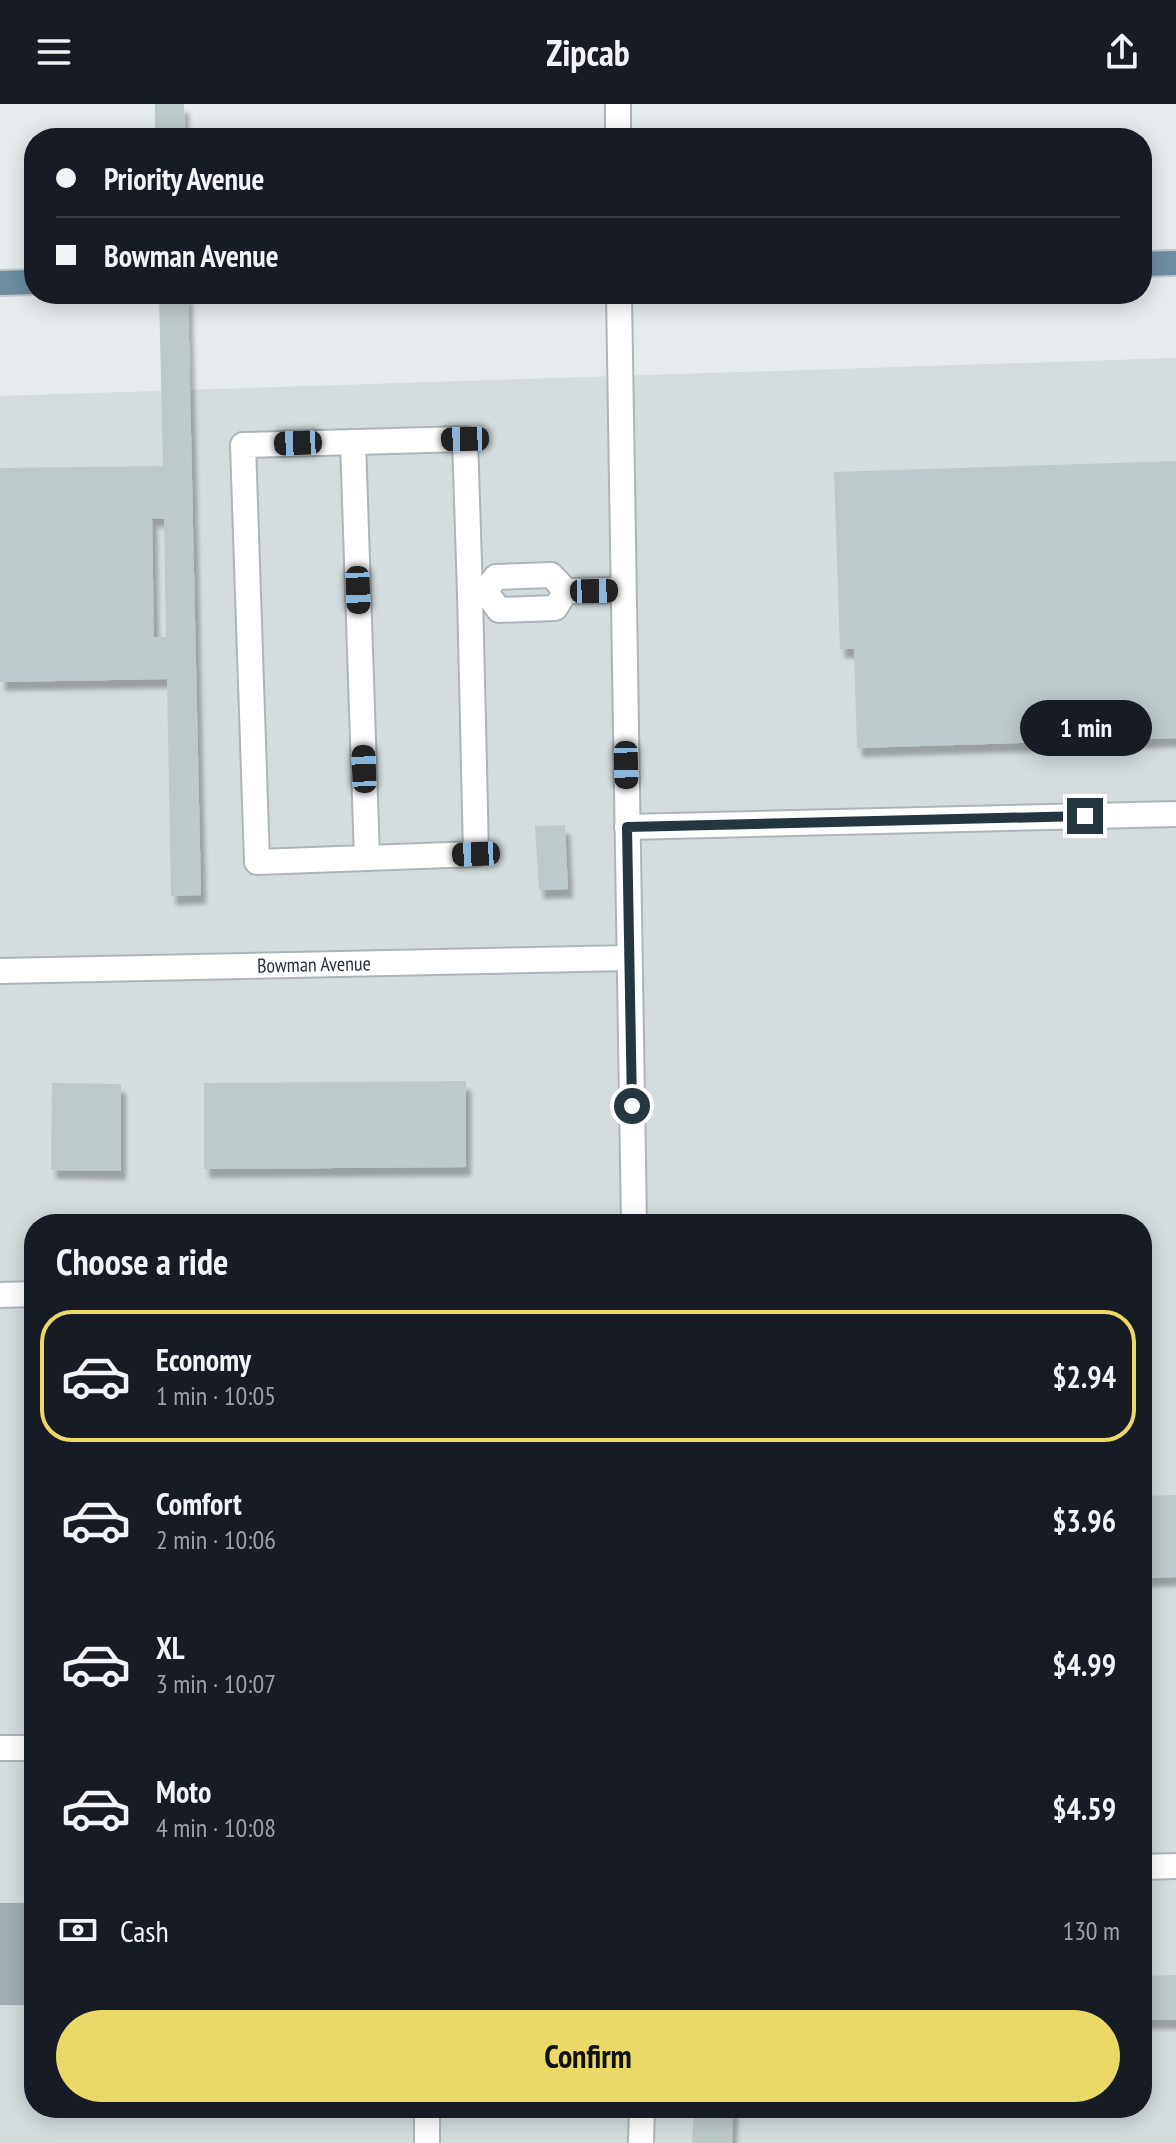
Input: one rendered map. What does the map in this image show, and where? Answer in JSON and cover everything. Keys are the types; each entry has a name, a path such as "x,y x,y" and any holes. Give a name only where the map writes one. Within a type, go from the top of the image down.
{"main road":[{"path":"1152,264 1176,263"},
{"path":"0,283 24,282"}],"street":[{"path":"618,104 618,128"},
{"path":"619,304 634,1214"},
{"path":"465,439 477,592 476,854 257,862 243,445 465,439"},
{"path":"353,442 367,858"},
{"path":"477,592 496,577 551,575 566,591 622,590"},
{"path":"477,592 499,610 555,608 566,591"},
{"path":"627,827 1176,814"},
{"name":"Bowman Avenue","path":"0,971 629,958"},
{"path":"0,1295 24,1294"},
{"path":"0,1748 24,1748"},
{"path":"1152,1867 1176,1866"},
{"path":"427,2118 427,2143"},
{"path":"641,2143 642,2118"}],"shaded area":[{"path":"1176,358 1176,2143 0,2143 0,396"}],"building":[{"path":"155,104 184,104 185,128 155,128"},
{"path":"159,304 188,304 201,895 171,896 167,679 0,682 0,468 163,466","holes":["152,518 164,519 166,637 154,637"]},
{"path":"1176,461 1176,738 857,748 854,649 840,649 834,472"},
{"path":"565,825 568,889 539,890 535,826"},
{"path":"466,1081 466,1167 204,1169 204,1083"},
{"path":"52,1083 121,1084 121,1171 51,1170"},
{"path":"1176,1495 1176,1577 1152,1578 1152,1496"},
{"path":"1176,1975 1176,2020 1152,2020 1152,1976"},
{"path":"693,2118 733,2118 732,2143 692,2143"}],"taxiway":[{"path":"0,1954 24,1954"}],"route":[{"path":"632,1106 627,827 1085,816"}]}
